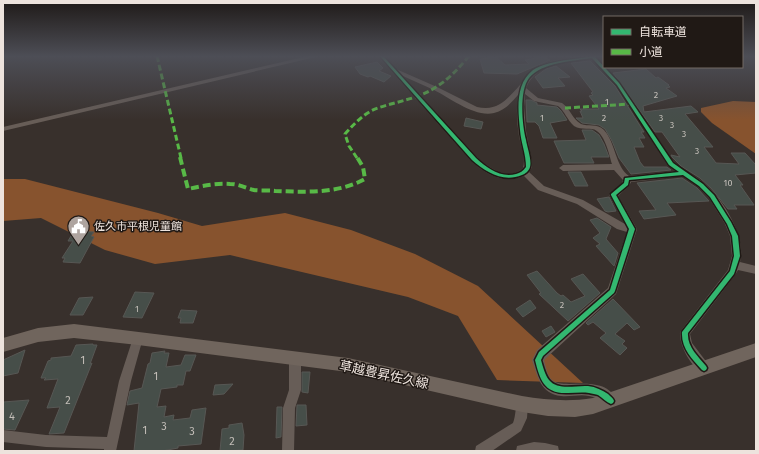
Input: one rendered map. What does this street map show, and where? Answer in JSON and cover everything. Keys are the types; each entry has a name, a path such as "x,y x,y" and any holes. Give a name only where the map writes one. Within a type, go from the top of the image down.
{"main road":[{"name":"草越豊昇佐久線","path":"3,344 38,335 74,331 138,338 348,366 522,404 548,408 575,408 611,401 756,350"}],"street":[{"path":"3,129 226,77"},
{"path":"399,77 468,153 491,172 506,177 524,172 528,164 519,109 523,88 528,77"},
{"path":"410,77 436,88 476,109 484,111 492,111 502,107 519,88 523,88"},
{"path":"612,77 671,164 708,190 729,223 735,236 737,256 735,265 727,279 687,327 685,332 684,341 689,350 704,368"},
{"path":"523,88 536,100 560,104 577,125 581,127 594,126 599,128 609,143 616,167 621,175 627,179 684,173"},
{"path":"563,168 616,167"},
{"path":"524,172 541,188 580,202 620,227 632,230"},
{"path":"611,401 600,392 592,390 561,390 551,387 544,380 538,360 541,354 612,291 632,230 613,195 626,184 627,179"},
{"path":"735,265 756,270"},
{"path":"3,436 110,447 125,381 138,338"},
{"path":"288,451 290,408 295,390 295,358"},
{"path":"481,451 517,427 521,418 522,404"},
{"path":"522,451 533,448 545,448 554,451"}],"shaded area":[{"path":"733,101 756,102 756,154 712,123 701,112 701,108"},
{"path":"3,179 25,179 158,213 202,226 285,213 351,230 415,254 478,286 583,383 497,380 458,316 408,297 230,255 155,264 105,250 41,218 3,221"}],"building":[{"path":"373,77 390,77 384,82"},
{"path":"535,77 568,77 558,78 565,86 543,88"},
{"path":"582,77 606,77 615,86 644,132 641,132 645,138 639,138 644,147 634,147 640,162 644,167 667,167 671,170 631,174 619,158 605,129 599,125 582,123 576,118 583,118 580,111 582,111 580,109 599,109 589,96 593,95 591,93 593,92"},
{"path":"616,77 658,77 669,85 670,87 666,88 677,96 643,106 644,112 691,106 698,112 685,114 713,147 704,147 716,163 739,164 731,153 745,153 756,165 756,173 735,175 743,185 740,185 754,205 734,205 737,209 728,209 711,188 700,178 681,166 672,157 671,155 680,157 662,132 655,132"},
{"path":"526,100 531,100 537,103 537,105 557,107 561,111 567,120 550,123 557,138 543,138 539,126 535,122 527,122"},
{"path":"466,118 483,122 481,129 464,126"},
{"path":"582,130 592,130 599,135 609,157 591,157 594,163 564,163 554,141 586,140"},
{"path":"568,172 581,172 588,186 575,186"},
{"path":"682,178 697,188 709,201 667,203 676,215 644,219 639,211 656,210 637,183"},
{"path":"609,197 616,211 605,211 597,199"},
{"path":"597,218 611,227 606,239 618,253 614,266 596,246 600,244 593,238 600,233 590,220"},
{"name":"佐久市平根児童館","path":"74,231 94,232 91,236 94,237 80,263 63,262 65,258 62,258 73,241 68,241"},
{"path":"537,271 557,293 561,296 563,295 571,302 585,296 571,279 583,274 600,293 568,321 539,294 541,293 527,275"},
{"path":"135,292 154,293 142,318 123,317"},
{"path":"93,297 83,315 70,315 79,298"},
{"path":"613,299 640,327 634,330 627,323 615,334 625,341 622,344 627,348 620,355 600,338 606,333 593,322 588,325 586,323"},
{"path":"530,300 536,308 523,317 516,309"},
{"path":"181,310 197,311 193,323 180,323 181,318 178,318"},
{"path":"551,326 555,332 546,337 542,331"},
{"path":"76,345 97,345 90,364 92,363 64,433 49,434 60,407 47,408 58,379 44,380 46,378 41,378 48,361 51,360 51,358 71,356"},
{"path":"25,350 18,373 3,376 3,360"},
{"path":"165,351 164,353 169,353 166,367 181,365 185,355 196,355 190,371 186,371 183,385 161,389 157,407 166,406 164,417 174,415 173,420 190,418 192,410 206,408 201,444 178,446 178,448 162,451 134,451 139,403 127,405 130,391 142,388 152,353"},
{"path":"302,372 310,372 308,393 302,392"},
{"path":"233,384 224,394 213,395 215,385"},
{"path":"29,400 15,430 3,429 3,402"},
{"path":"297,405 306,405 307,425 296,426"},
{"path":"277,407 282,407 281,437 276,438"},
{"path":"242,423 244,435 243,450 220,451 222,429 229,428 229,425"}],"marked path":[{"path":"162,77 188,189 230,184 247,187 254,190 296,191 342,188 355,185 365,179 363,167 349,146 345,134 358,120 377,108 409,100 435,88 449,77"},
{"path":"565,108 631,104"}],"cycle path":[{"path":"400,77 474,159 494,173 506,177 521,174 528,167 520,107 522,90 528,77"},
{"path":"612,77 618,84 671,164 701,185 712,196 729,223 735,236 737,256 732,272 685,332 688,347 704,368"},
{"path":"611,401 599,392 588,389 561,390 554,388 548,384 542,375 538,360 541,354 612,291 632,229 613,195 626,184 627,179 684,173"}],"place":[{"name":"佐久市平根児童館","path":"79,246"}]}
